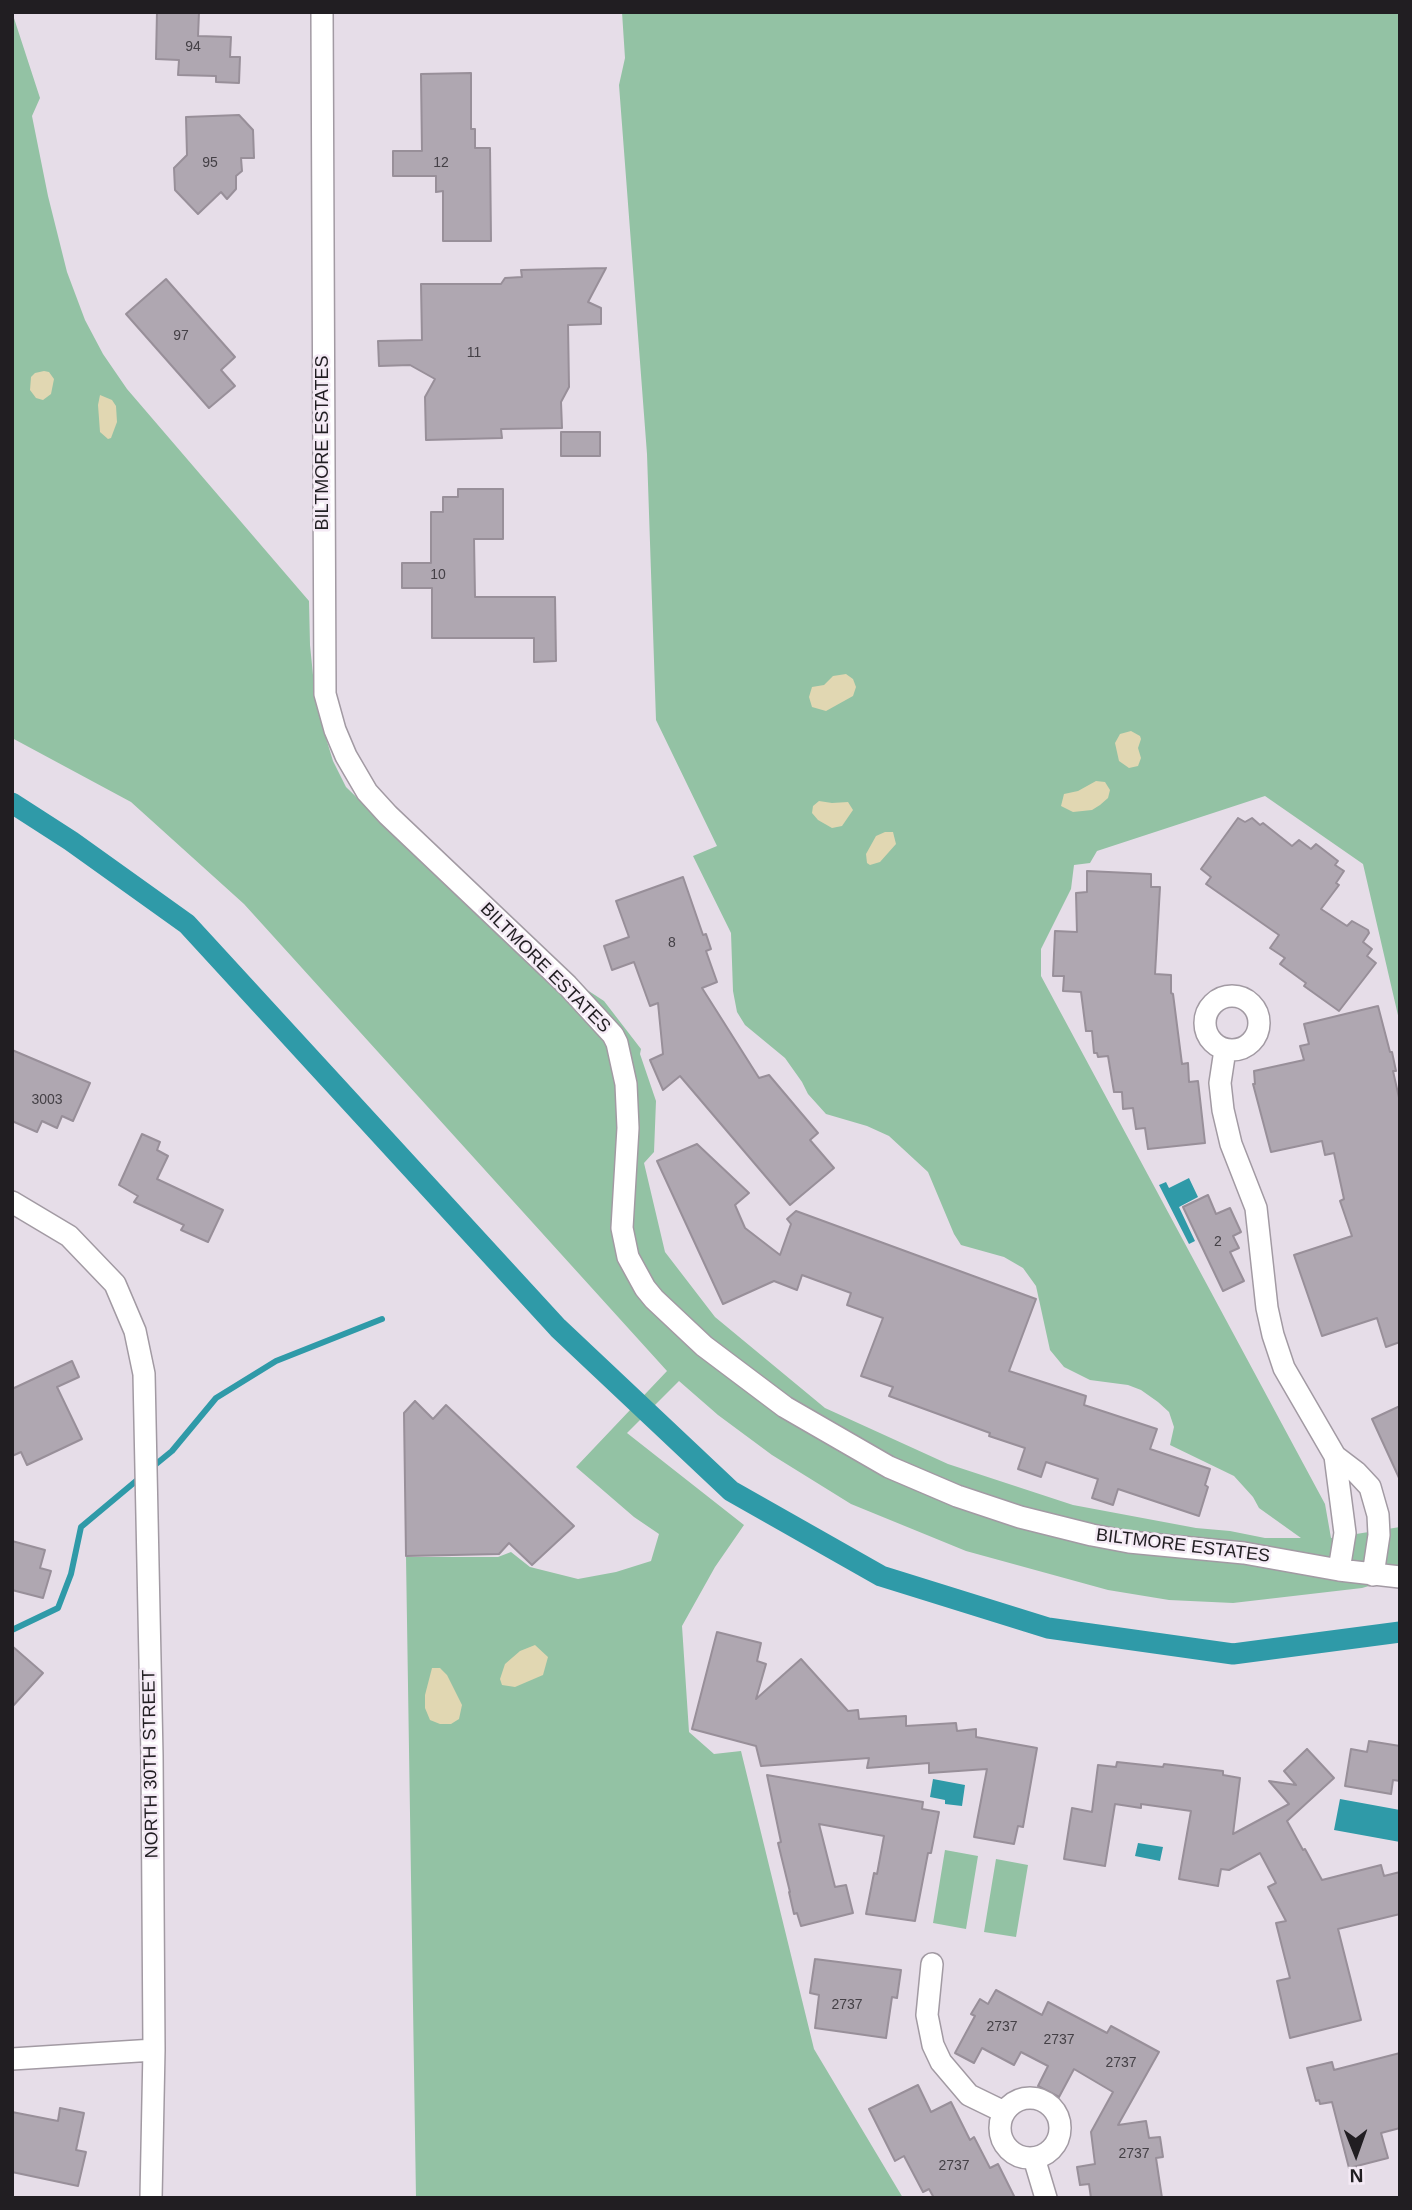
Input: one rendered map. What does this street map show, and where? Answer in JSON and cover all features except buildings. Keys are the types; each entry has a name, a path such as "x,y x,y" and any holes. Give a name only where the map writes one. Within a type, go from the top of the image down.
{"street":[{"name":"BILTMORE ESTATES","path":"322,12 326,694 345,756 367,792 567,985 613,1035 626,1084 628,1128 622,1228 628,1256 645,1288 704,1346 785,1407 878,1462 921,1481 1020,1517 1092,1535 1129,1542 1244,1553 1339,1570 1400,1577"},
{"path":"1225,1050 1220,1083 1223,1110 1231,1144 1256,1208 1267,1307 1273,1335 1284,1368 1335,1455 1370,1487 1378,1514 1379,1535 1373,1575"},
{"name":"NORTH 30TH STREET","path":"12,1202 69,1236 115,1284 135,1331 144,1374 152,1756 151,2198"},
{"path":"1335,1455 1345,1533 1339,1570"},
{"path":"932,1964 927,2015 933,2045 958,2084 969,2095 1004,2112"},
{"path":"12,2059 153,2050"},
{"path":"1019,2099 1040,2099 1055,2111 1060,2121 1058,2141 1052,2149 1034,2158 1025,2158 1007,2149 999,2131 1004,2112 1019,2099"},
{"path":"1034,2158 1046,2198"}],"green space":[{"path":"12,12 40,98 32,116 67,272 85,320 103,354 127,389 309,601 316,705 333,761 346,787 488,925 604,1001 641,1049 640,1054 656,1101 654,1152 644,1163 665,1252 715,1317 825,1408 948,1464 1073,1505 1265,1538 1301,1538 1259,1508 1234,1476 1170,1445 1174,1427 1169,1412 1158,1402 1128,1385 1090,1380 1064,1367 1050,1350 1036,1286 1023,1268 1004,1257 961,1245 928,1172 889,1136 867,1126 826,1114 808,1094 785,1058 745,1025 737,1012 733,991 731,933 693,856 717,846 656,720 647,454 619,85 625,58 622,12 1400,12 1400,1024 1363,864 1265,796 1097,851 1090,863 1074,865 1071,889 1041,949 1041,976 1325,1504 1331,1538 1400,1527 1400,1577 1362,1588 1233,1603 1169,1600 1108,1590 966,1551 851,1504 772,1455 718,1415 679,1381 627,1433 744,1525 715,1567 682,1626 689,1732 714,1754 741,1751 814,2049 903,2198 416,2198 406,1557 498,1557 511,1552 530,1567 578,1579 616,1572 651,1561 659,1534 634,1517 576,1467 667,1371 244,904 131,802 12,738"},
{"path":"945,1850 978,1856 966,1929 933,1923"},
{"path":"996,1859 1028,1865 1016,1937 984,1932"}],"sand":[{"path":"44,371 49,372 54,379 51,394 43,400 36,398 30,390 31,377"},
{"path":"100,395 112,400 116,406 117,422 111,438 108,439 100,432"},
{"path":"846,674 853,679 856,687 853,696 826,711 812,707 809,697 812,687 824,685 833,676"},
{"path":"1131,731 1140,736 1138,748 1141,758 1138,766 1129,768 1119,761 1115,743 1120,734"},
{"path":"1096,781 1105,782 1110,790 1108,798 1100,805 1092,810 1073,812 1061,806 1064,794 1078,791"},
{"path":"819,801 848,802 853,810 842,826 832,828 812,813 813,806"},
{"path":"893,832 896,844 880,862 870,865 867,863 866,854 876,836"},
{"path":"535,1645 548,1657 543,1675 515,1687 502,1685 500,1679 505,1664 520,1651"},
{"path":"432,1668 440,1668 447,1675 462,1705 459,1719 451,1724 430,1720 425,1708 425,1695"}],"water":[{"path":"1189,1178 1198,1197 1179,1207 1195,1241 1189,1244 1159,1185 1166,1182 1169,1188"},
{"path":"933,1779 965,1785 962,1806 945,1804 945,1800 930,1797"},
{"path":"1340,1799 1400,1810 1400,1842 1334,1830"},
{"path":"1138,1843 1163,1847 1160,1861 1135,1856"}],"waterway":[{"path":"12,803 71,841 187,924 558,1328 731,1491 881,1576 1048,1628 1233,1654 1400,1632"},
{"path":"150,1469 172,1451 216,1398 276,1361 382,1319"},
{"path":"12,1630 58,1608 71,1574 81,1527 142,1476"}]}
